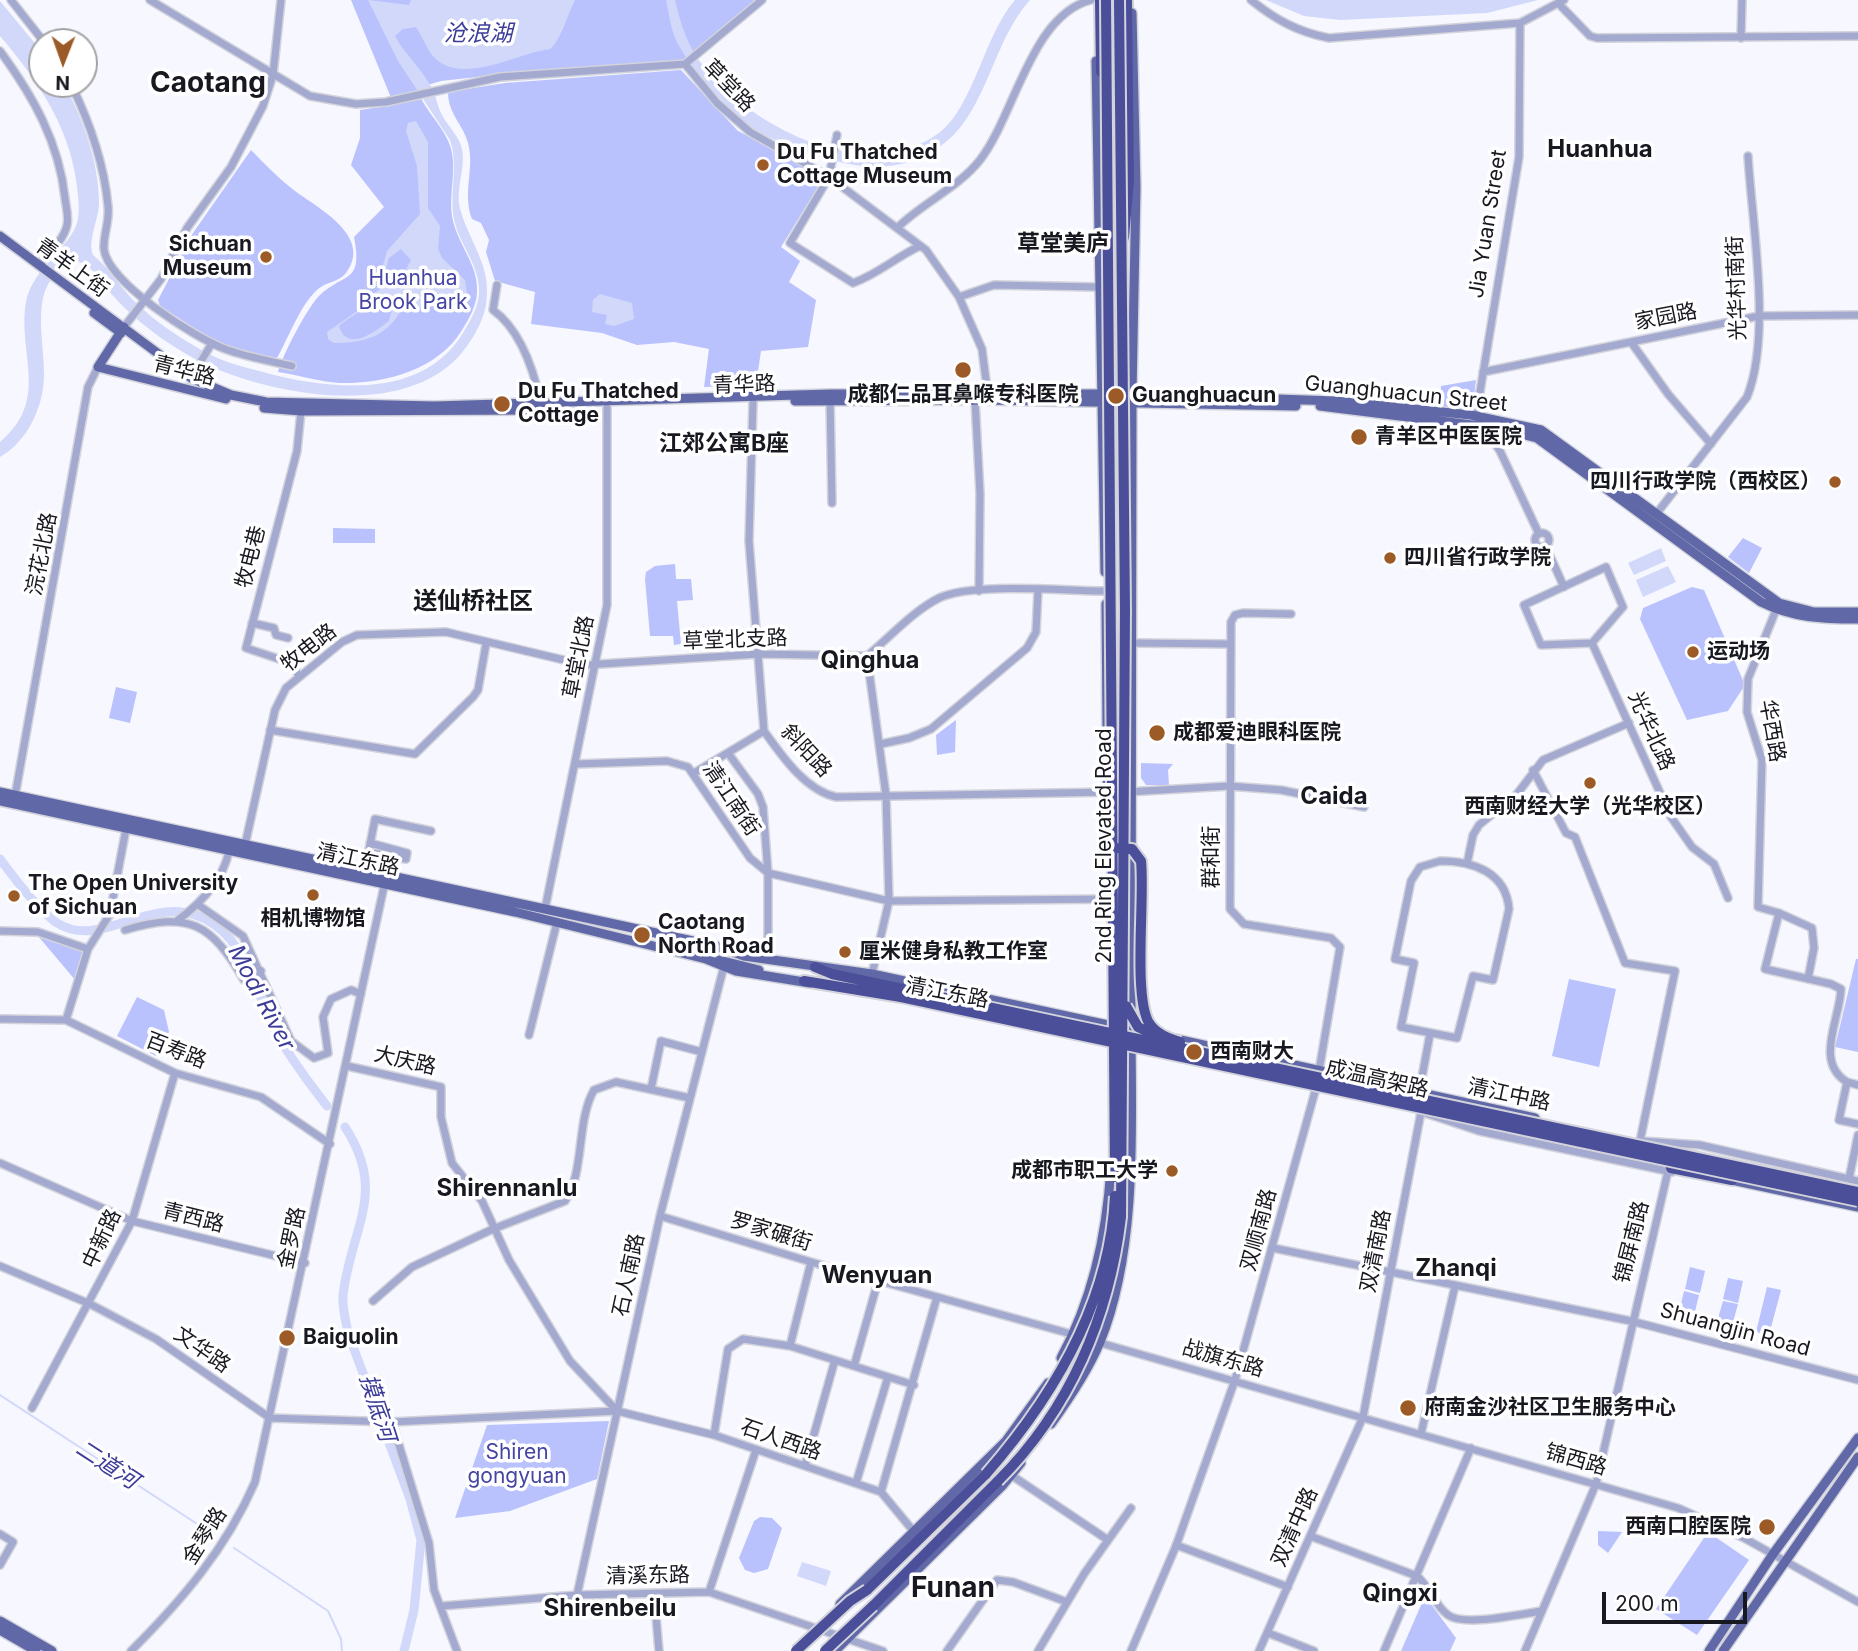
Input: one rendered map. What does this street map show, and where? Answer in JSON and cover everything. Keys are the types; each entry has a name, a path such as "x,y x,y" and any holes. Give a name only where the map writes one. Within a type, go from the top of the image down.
{"highway":[{"path":"1095,0 1101,27 1108,246"},
{"name":"2nd Ring Elevated Road","path":"867,1590 986,1474 1026,1428 1058,1379 1076,1342 1105,1256 1114,1204 1106,0"},
{"name":"2nd Ring Elevated Road","path":"873,1606 1016,1463 1051,1416 1091,1345 1110,1286 1121,1217 1124,1002 1119,0"},
{"path":"1122,254 1129,180 1129,0"},
{"path":"1113,1025 1107,966 1107,862 1117,848 1127,847 1136,853 1141,867 1142,990 1145,1014 1156,1031 1180,1042"},
{"name":"成温高架路","path":"815,967 902,993 1443,1114 1858,1201"},
{"name":"成温高架路","path":"804,981 902,993 1858,1189"},
{"path":"1124,1002 1134,1022 1143,1031 1180,1042 1307,1070 1333,1081"},
{"path":"1443,1114 1514,1134 1669,1170 1732,1180"},
{"path":"1641,1143 1704,1153 1858,1189"},
{"path":"796,1651 850,1601 867,1590"},
{"path":"805,1651 867,1590"},
{"path":"825,1651 873,1606"},
{"path":"835,1651 873,1606"}],"main road":[{"path":"789,1651 915,1533 1006,1441 1049,1382 1074,1335 1095,1274 1107,1217 1112,1156 1113,1025 1111,900 1105,793 1106,591 1098,287 1095,0"},
{"path":"835,1651 1011,1475 1066,1404 1100,1343 1112,1307 1124,1243 1131,1048 1132,398 1136,187 1129,0"},
{"name":"青羊上街","path":"0,236 57,281 125,326"},
{"name":"青羊上街","path":"0,244 39,268"},
{"name":"青华路","path":"125,326 191,378 231,395 283,404 541,404 830,397 1102,397"},
{"name":"浣花北路","path":"98,368 125,326"},
{"path":"171,385 176,377 175,366"},
{"name":"青华路","path":"98,368 257,406 301,411 433,412 607,408 830,397 975,400 988,397"},
{"name":"Guanghuacun Street","path":"1102,397 1324,406 1482,427 1537,438 1761,602 1776,610 1812,618 1857,612"},
{"name":"Guanghuacun Street","path":"1132,398 1335,401 1476,416 1541,430 1779,603 1814,612 1857,612"},
{"name":"清江东路","path":"0,792 365,870 386,879 706,959 724,966 1112,1044"},
{"name":"清江东路","path":"0,801 229,851 545,909 716,946 744,956 872,974 1113,1025"},
{"name":"清江东路","path":"716,946 730,946 779,960"},
{"name":"清江东路","path":"706,959 739,962 776,976"},
{"name":"清江中路","path":"1113,1025 1641,1143"},
{"name":"清江中路","path":"1112,1044 1858,1207"},
{"path":"1709,1651 1773,1554 1858,1438"},
{"path":"1723,1651 1858,1457"},
{"path":"0,1621 52,1651"},
{"path":"0,1630 36,1651"}],"street":[{"path":"11,0 33,28"},
{"name":"草堂路","path":"150,0 310,96 356,104 500,77 687,63 717,103 741,124 829,177 920,246 959,297 982,349 988,397"},
{"path":"125,326 161,279 187,228 232,167 263,106 273,75 281,0"},
{"path":"687,63 762,0"},
{"path":"897,228 915,209 958,181 978,163 1005,121 1045,34 1060,18 1082,2 1095,0"},
{"path":"1251,0 1274,19 1303,33 1329,38 1520,23 1562,2 1590,36 1597,38 1858,36"},
{"path":"1741,38 1742,0"},
{"name":"Jia Yuan Street","path":"1476,416 1519,156 1520,23"},
{"path":"0,51 29,91 55,145 64,190 68,223 64,234 39,268"},
{"path":"78,98 92,125 104,177 109,208 104,248 107,260 117,276 144,302 212,343 233,352 292,366"},
{"path":"837,135 829,177 790,243 853,283 878,274 898,256 920,246"},
{"name":"光华村南街","path":"1657,513 1747,397 1754,381 1759,316 1748,156"},
{"path":"497,285 493,310 509,322 536,379 541,404"},
{"path":"959,297 994,285 1098,287"},
{"name":"家园路","path":"1483,372 1759,316 1858,315"},
{"path":"1631,342 1668,394 1710,444"},
{"path":"191,378 212,343"},
{"name":"浣花北路","path":"15,796 88,387 98,368"},
{"path":"830,397 832,503"},
{"path":"975,400 980,494 979,591"},
{"name":"斜阳路","path":"753,402 749,541 764,731 780,754 820,793 836,797 1105,793 1229,786 1281,790 1364,807"},
{"name":"草堂北路","path":"545,909 597,664 607,593 607,408"},
{"name":"牧电巷","path":"299,676 291,663 246,648 297,452 301,411"},
{"path":"1476,416 1500,451 1539,534 1544,533 1549,538 1546,547 1564,587"},
{"path":"1606,567 1623,607 1592,643 1541,645 1524,605 1564,587 1606,567"},
{"path":"872,974 889,901 886,795 867,656 939,598 979,591 1106,591"},
{"path":"881,744 909,738 931,729 1027,648 1036,632 1038,591"},
{"name":"华西路","path":"1776,610 1748,679 1747,712 1762,760 1758,907 1779,913"},
{"name":"群和街","path":"1292,614 1236,615 1231,622 1230,909 1244,924 1331,938 1340,947 1320,1071"},
{"path":"253,623 274,628 276,635 288,638"},
{"name":"牧电路","path":"245,845 275,710 286,688 342,642 357,635 446,632 486,644 585,665 597,664"},
{"path":"1132,643 1231,644"},
{"name":"光华北路","path":"1592,643 1671,817 1692,847 1714,864 1728,898"},
{"path":"270,730 415,754 478,690 486,644"},
{"name":"草堂北支路","path":"597,664 759,654 867,656"},
{"path":"1467,864 1473,835 1479,825 1517,794 1543,760 1629,723"},
{"path":"694,773 764,731"},
{"path":"728,753 758,794 763,807 768,873 768,955"},
{"name":"清江南街","path":"576,764 667,761 681,763 694,773 750,858 768,873"},
{"path":"1533,770 1566,834 1575,837 1618,938 1621,959 1625,963 1675,971 1641,1143 1700,1145 1858,1181"},
{"path":"365,870 375,818 431,831"},
{"path":"65,1020 88,949 106,922 126,829"},
{"path":"368,852 406,859 407,853 370,843"},
{"path":"179,919 194,907 225,870 229,851"},
{"path":"1440,861 1467,864 1491,872 1508,897 1509,909 1493,980 1473,976 1459,1037 1430,1034 1401,1027 1415,963 1395,959 1412,881 1420,867 1440,861"},
{"path":"768,873 889,901 1111,900"},
{"name":"大庆路","path":"386,879 347,1066 442,1087 441,1117 452,1163 482,1201 493,1228 535,1307 570,1361 617,1411"},
{"path":"194,907 243,936 291,1041 314,1058 328,1053 323,1017 331,999 351,990 361,994"},
{"path":"1808,979 1814,948 1812,928 1779,913 1765,969 1841,989 1830,1052 1835,1070 1847,1082 1858,1085"},
{"path":"125,930 179,919 203,928 215,938 244,980 259,972"},
{"path":"529,1035 557,922"},
{"path":"0,931 38,932 88,949"},
{"name":"石人南路","path":"577,1595 660,1216 724,966"},
{"name":"百寿路","path":"0,1019 65,1020 175,1073 261,1097 330,1144"},
{"name":"双清南路","path":"1363,1417 1422,1112 1419,1093 1430,1034"},
{"path":"651,1089 661,1041 702,1052"},
{"name":"金罗路","path":"270,1418 347,1066"},
{"name":"中新路","path":"32,1408 90,1304 132,1221 175,1073"},
{"path":"373,1301 412,1267 493,1228 565,1200 569,1195 586,1110 594,1090 616,1082 690,1098"},
{"path":"1847,1082 1839,1120 1858,1124"},
{"name":"双顺南路","path":"1131,1651 1176,1545 1236,1380 1316,1088"},
{"name":"清江中路","path":"1422,1112 1479,1132 1669,1170"},
{"path":"1849,1179 1858,1135"},
{"name":"青西路","path":"0,1163 132,1221 304,1263"},
{"name":"锦屏南路","path":"1525,1651 1596,1484 1631,1321 1669,1170"},
{"name":"罗家碾街","path":"660,1216 811,1262 1074,1335"},
{"name":"Shuangjin Road","path":"1273,1248 1631,1321 1858,1380"},
{"path":"790,1346 811,1262"},
{"name":"文华路","path":"0,1266 90,1304 156,1339 270,1418"},
{"path":"854,1366 878,1281"},
{"path":"1421,1434 1455,1286"},
{"path":"915,1533 881,1492 914,1385 937,1297"},
{"name":"战旗东路","path":"1074,1335 1363,1417"},
{"path":"714,1435 728,1349 743,1339 790,1346 914,1385"},
{"path":"805,1466 835,1360"},
{"path":"856,1483 888,1377"},
{"name":"石人西路","path":"391,1422 617,1411 714,1435 881,1492"},
{"name":"锦西路","path":"1363,1417 1596,1484 1708,1520 1858,1602"},
{"name":"双清中路","path":"1259,1651 1363,1417"},
{"path":"270,1418 391,1422 429,1543 434,1590 457,1651"},
{"name":"金琴路","path":"131,1651 174,1608 221,1546 255,1482 270,1418"},
{"path":"1384,1651 1471,1448"},
{"path":"709,1591 756,1450"},
{"path":"1011,1475 1108,1540"},
{"path":"1038,1651 1067,1602 1131,1508"},
{"path":"0,1534 13,1542 0,1565"},
{"path":"1310,1536 1417,1576 1428,1586 1447,1615 1461,1621 1542,1611"},
{"path":"1176,1545 1288,1587"},
{"path":"947,1651 997,1580 1013,1582 1067,1602"},
{"name":"清溪东路","path":"442,1606 577,1595 709,1591 883,1651"},
{"path":"654,1594 659,1651"},
{"path":"1268,1633 1314,1651"}],"green space":[{"name":"Huanhua Brook Park","path":"351,0 756,0 683,61 495,75 441,81 417,88 423,103 446,136 452,152 453,221 475,273 476,301 452,344 424,365 374,381 340,383 278,372 309,309 320,295 354,270 354,237 384,207 351,165 360,138 360,110 394,105"},
{"name":"Du Fu Thatched Cottage","path":"681,70 738,131 784,154 820,177 821,182 781,247 800,261 789,282 816,300 808,347 761,351 756,385 704,387 709,349 674,342 637,345 602,333 531,324 535,292 495,281 486,252 489,240 481,223 472,219 469,209 470,153 466,136 450,107 448,92 505,83"},
{"name":"Sichuan Museum","path":"251,150 289,186 339,224 353,247 353,260 346,273 321,287 312,296 300,312 277,358 224,347 160,306 158,300 193,233"},
{"path":"1476,380 1473,405 1464,409 1440,406 1441,386"},
{"path":"333,528 375,529 375,543 333,543"},
{"path":"1743,538 1762,548 1749,573 1728,557"},
{"path":"675,564 676,579 691,579 693,600 677,601 681,644 674,645 673,636 650,636 645,579 646,572 655,566"},
{"name":"运动场","path":"1692,587 1704,590 1745,685 1728,711 1687,720 1640,619 1643,608"},
{"path":"116,687 137,692 130,723 109,718"},
{"path":"956,720 955,752 937,755 936,735"},
{"path":"1141,763 1173,764 1168,770 1169,785 1146,785 1141,778"},
{"path":"38,936 81,949 83,953 76,981"},
{"path":"1858,959 1858,1052 1835,1047"},
{"path":"1569,979 1616,989 1599,1067 1552,1056"},
{"path":"137,997 164,1010 169,1032 156,1056 117,1036"},
{"path":"1690,1267 1705,1271 1700,1293 1685,1289"},
{"path":"1728,1278 1743,1281 1738,1303 1723,1299"},
{"path":"1767,1287 1781,1290 1769,1335 1756,1332"},
{"path":"1684,1291 1699,1295 1694,1316 1679,1313"},
{"path":"1723,1301 1738,1304 1732,1326 1717,1322"},
{"name":"Shiren gongyuan","path":"609,1421 597,1479 510,1511 455,1518 487,1425"},
{"path":"760,1517 772,1518 782,1528 768,1569 754,1573 745,1570 739,1558 754,1521"},
{"path":"1598,1531 1622,1532 1608,1553 1598,1545"},
{"path":"1708,1532 1749,1560 1697,1635 1656,1609"},
{"path":"1425,1596 1456,1638 1450,1651 1401,1651"}],"water":[{"name":"沧浪湖","path":"368,0 409,5 411,0 575,0 550,49 489,66 457,69 443,64 432,55 416,27 403,29 395,36 431,87 445,121 461,145 463,165 459,204 486,281 486,307 481,321 467,346 444,369 415,385 382,393 346,396 273,387 210,366 169,343 130,313 91,269 78,262 61,270 50,280 44,294 41,309 44,374 41,398 26,432 19,442 0,457 0,442 15,426 24,409 28,393 24,321 29,292 33,282 73,232 79,209 75,172 69,150 62,129 45,98 70,98 89,141 99,203 91,243 93,255 132,299 179,336 209,354 239,366 322,384 376,384 401,379 425,370 446,354 471,319 478,299 479,284 454,219 454,160 450,140 398,61"},
{"path":"666,0 675,0 684,31 698,59 719,83 745,106 808,141 842,151 876,154 909,148 939,133 951,121 970,88 1004,15 1015,0 1030,0 1007,34 972,111 961,127 929,153 911,161 874,167 816,155 768,136 747,124 715,94 685,56 674,35"},
{"path":"1266,0 1538,0 1487,13 1340,20 1304,16"},
{"path":"0,1 28,35 28,72 0,36"},
{"path":"416,121 428,142 428,208 440,226 438,249 442,258 465,280 467,293 460,302 451,307 442,309 438,305 401,310 389,327 373,337 355,342 334,343 328,339 327,332 363,307 369,296 384,287 381,272 387,251 420,214 417,166 406,131 408,123","holes":["401,249 411,260 401,279 390,279 385,272 389,258","384,298 394,301 389,321 362,338 348,338 343,334 339,326"]},
{"path":"600,294 632,303 634,319 614,326 605,324 607,315 592,312 593,300"},
{"path":"1661,548 1666,561 1634,575 1628,563"},
{"path":"1668,566 1676,582 1643,597 1636,580"},
{"path":"802,1562 831,1571 826,1586 797,1576"}],"waterway":[{"name":"Modi River","path":"0,859 42,910 57,923 75,930 93,930 152,914 172,912 193,914 215,925 237,948 278,1036 327,1106"},
{"name":"摸底河","path":"345,1127 358,1150 364,1172 365,1191 363,1210 347,1271 343,1295 344,1314 348,1333 410,1499 421,1540 414,1610 404,1651"},
{"name":"二道河","path":"0,1395 214,1535"},
{"name":"二道河","path":"234,1548 328,1611 341,1639 342,1651"}],"place":[{"name":"Du Fu Thatched Cottage Museum","path":"763,165"},
{"name":"Sichuan Museum","path":"266,257"},
{"name":"成都仁品耳鼻喉专科医院","path":"963,370"},
{"name":"Guanghuacun","path":"1116,396"},
{"name":"Du Fu Thatched Cottage","path":"502,404"},
{"name":"青羊区中医医院","path":"1359,437"},
{"name":"四川行政学院（西校区）","path":"1835,482"},
{"name":"四川省行政学院","path":"1390,558"},
{"name":"运动场","path":"1693,652"},
{"name":"成都爱迪眼科医院","path":"1157,733"},
{"name":"西南财经大学（光华校区）","path":"1590,783"},
{"name":"相机博物馆","path":"313,895"},
{"name":"The Open University of Sichuan","path":"14,896"},
{"name":"Caotang North Road","path":"642,935"},
{"name":"厘米健身私教工作室","path":"845,952"},
{"name":"西南财大","path":"1194,1052"},
{"name":"成都市职工大学","path":"1172,1171"},
{"name":"Baiguolin","path":"287,1338"},
{"name":"府南金沙社区卫生服务中心","path":"1408,1408"},
{"name":"西南口腔医院","path":"1767,1527"}],"district":[{"name":"Caotang","path":"208,84"},
{"name":"Huanhua","path":"1600,150"},
{"name":"草堂美庐","path":"1063,244"},
{"name":"江郊公寓B座","path":"724,444"},
{"name":"送仙桥社区","path":"473,602"},
{"name":"Qinghua","path":"870,661"},
{"name":"Caida","path":"1334,797"},
{"name":"Shirennanlu","path":"507,1189"},
{"name":"Zhanqi","path":"1456,1269"},
{"name":"Wenyuan","path":"877,1276"},
{"name":"Funan","path":"953,1589"},
{"name":"Qingxi","path":"1400,1594"},
{"name":"Shirenbeilu","path":"610,1609"}]}
